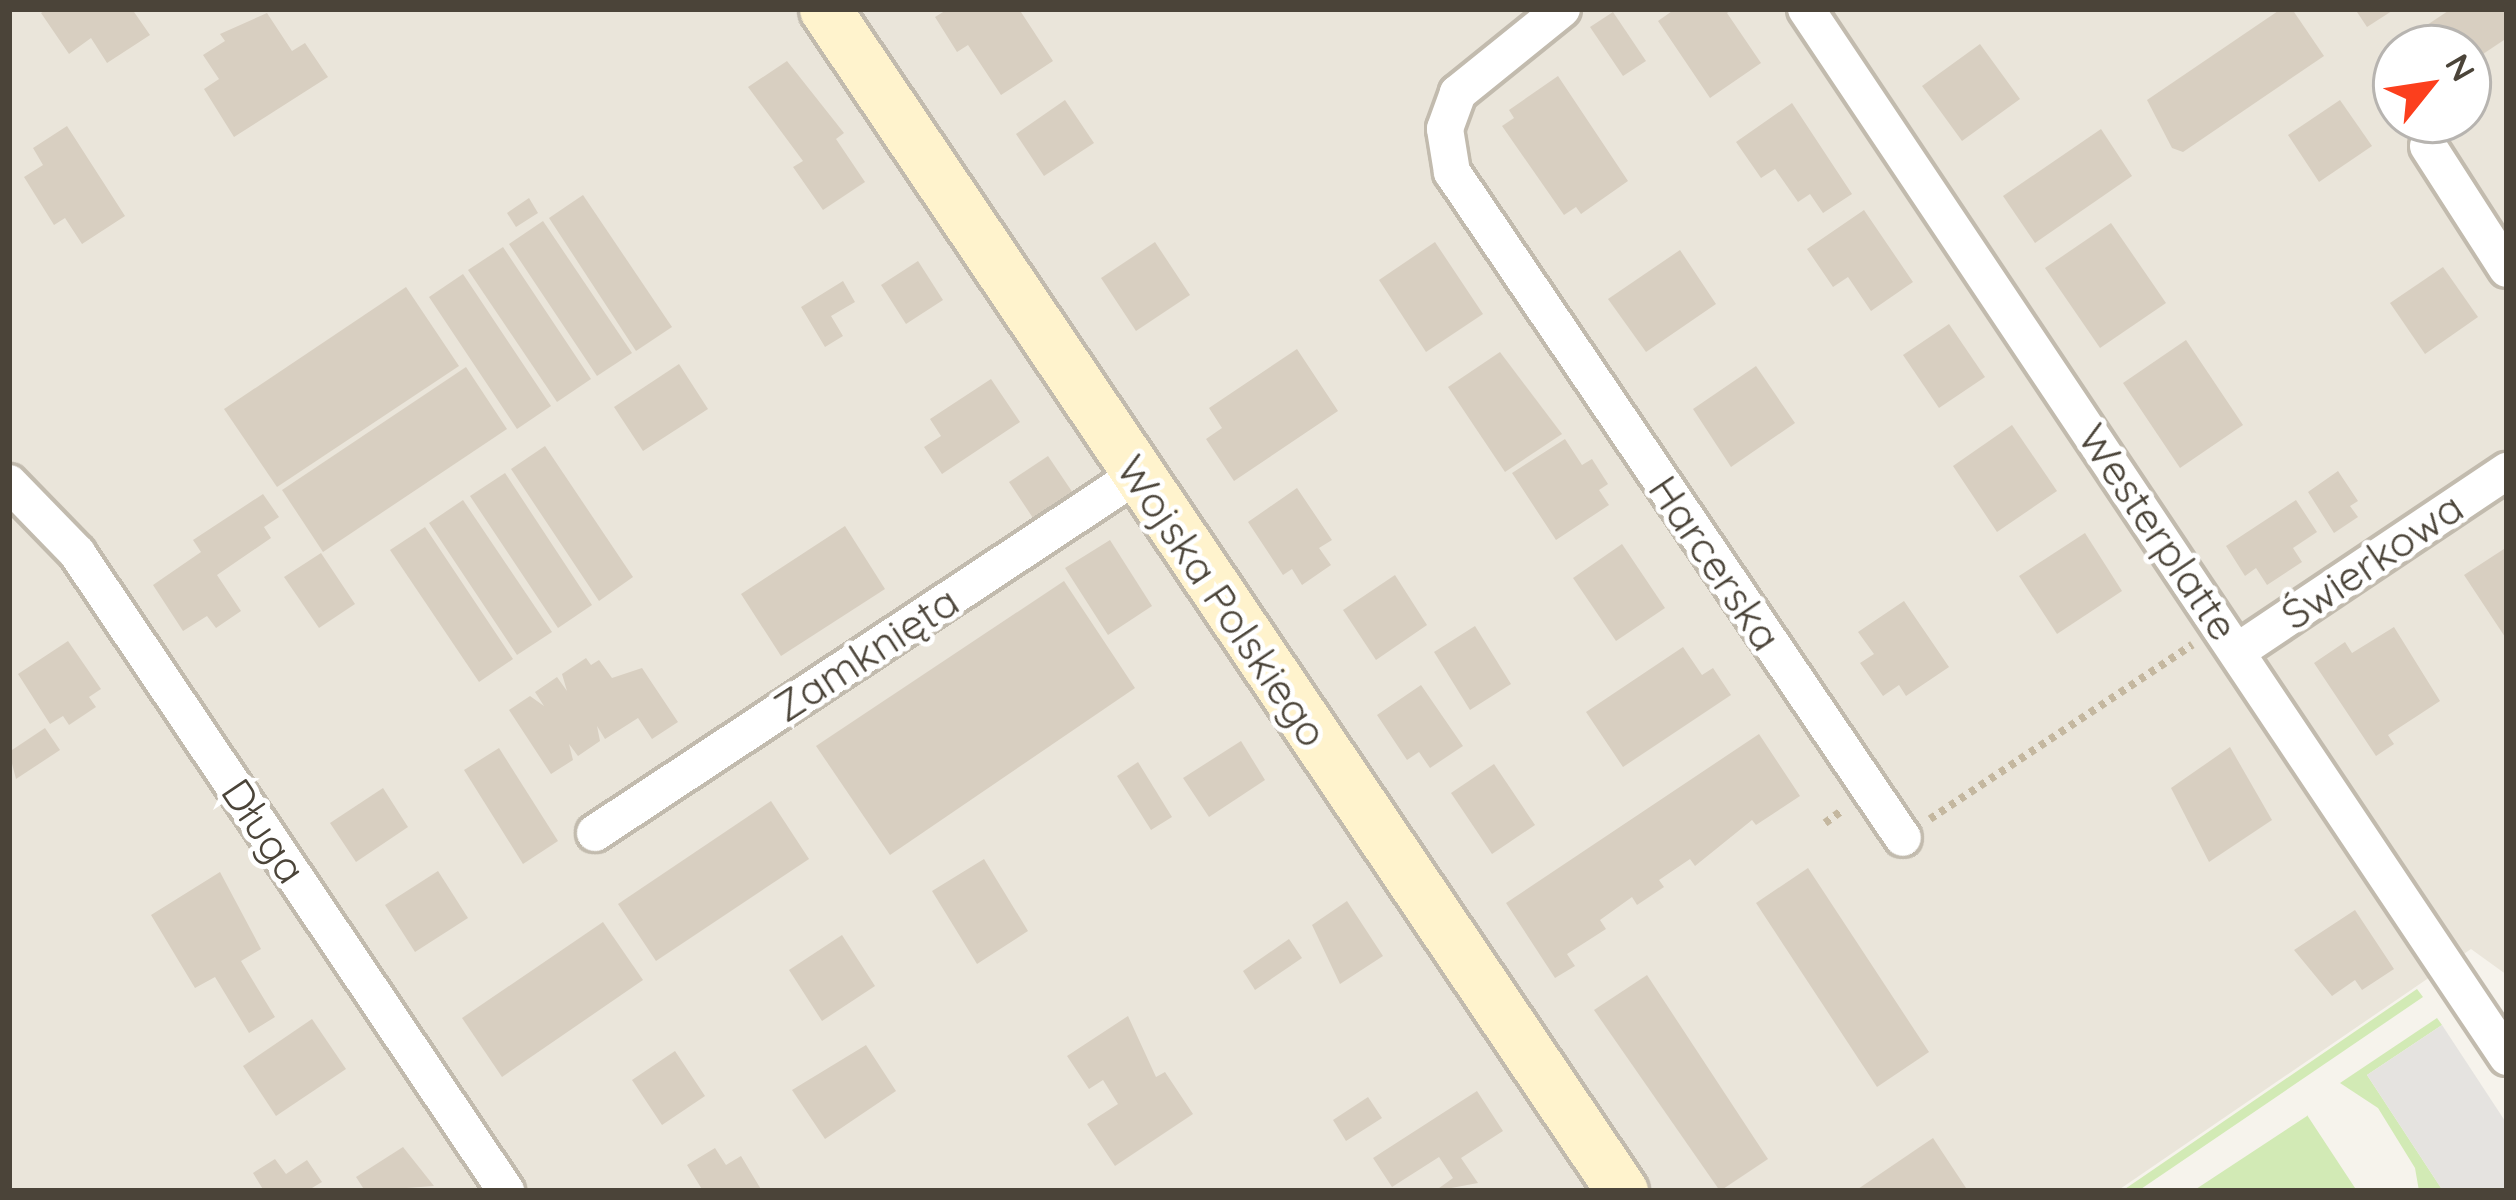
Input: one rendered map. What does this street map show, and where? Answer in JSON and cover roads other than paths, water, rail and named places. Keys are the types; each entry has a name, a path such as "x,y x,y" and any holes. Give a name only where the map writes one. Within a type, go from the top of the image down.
{"street":[{"name":"Wojska Polskiego","path":"824,9 1622,1191"},
{"name":"Harcerska","path":"1562,9 1458,94 1445,129 1452,172 1903,838"},
{"name":"Westerplatte","path":"1806,9 2507,1057"},
{"path":"2428,146 2507,269"},
{"name":"Świerkowa","path":"2238,651 2507,471"},
{"name":"Zamknięta","path":"595,833 1137,475"},
{"name":"Długa","path":"9,483 77,553 506,1191"}]}
